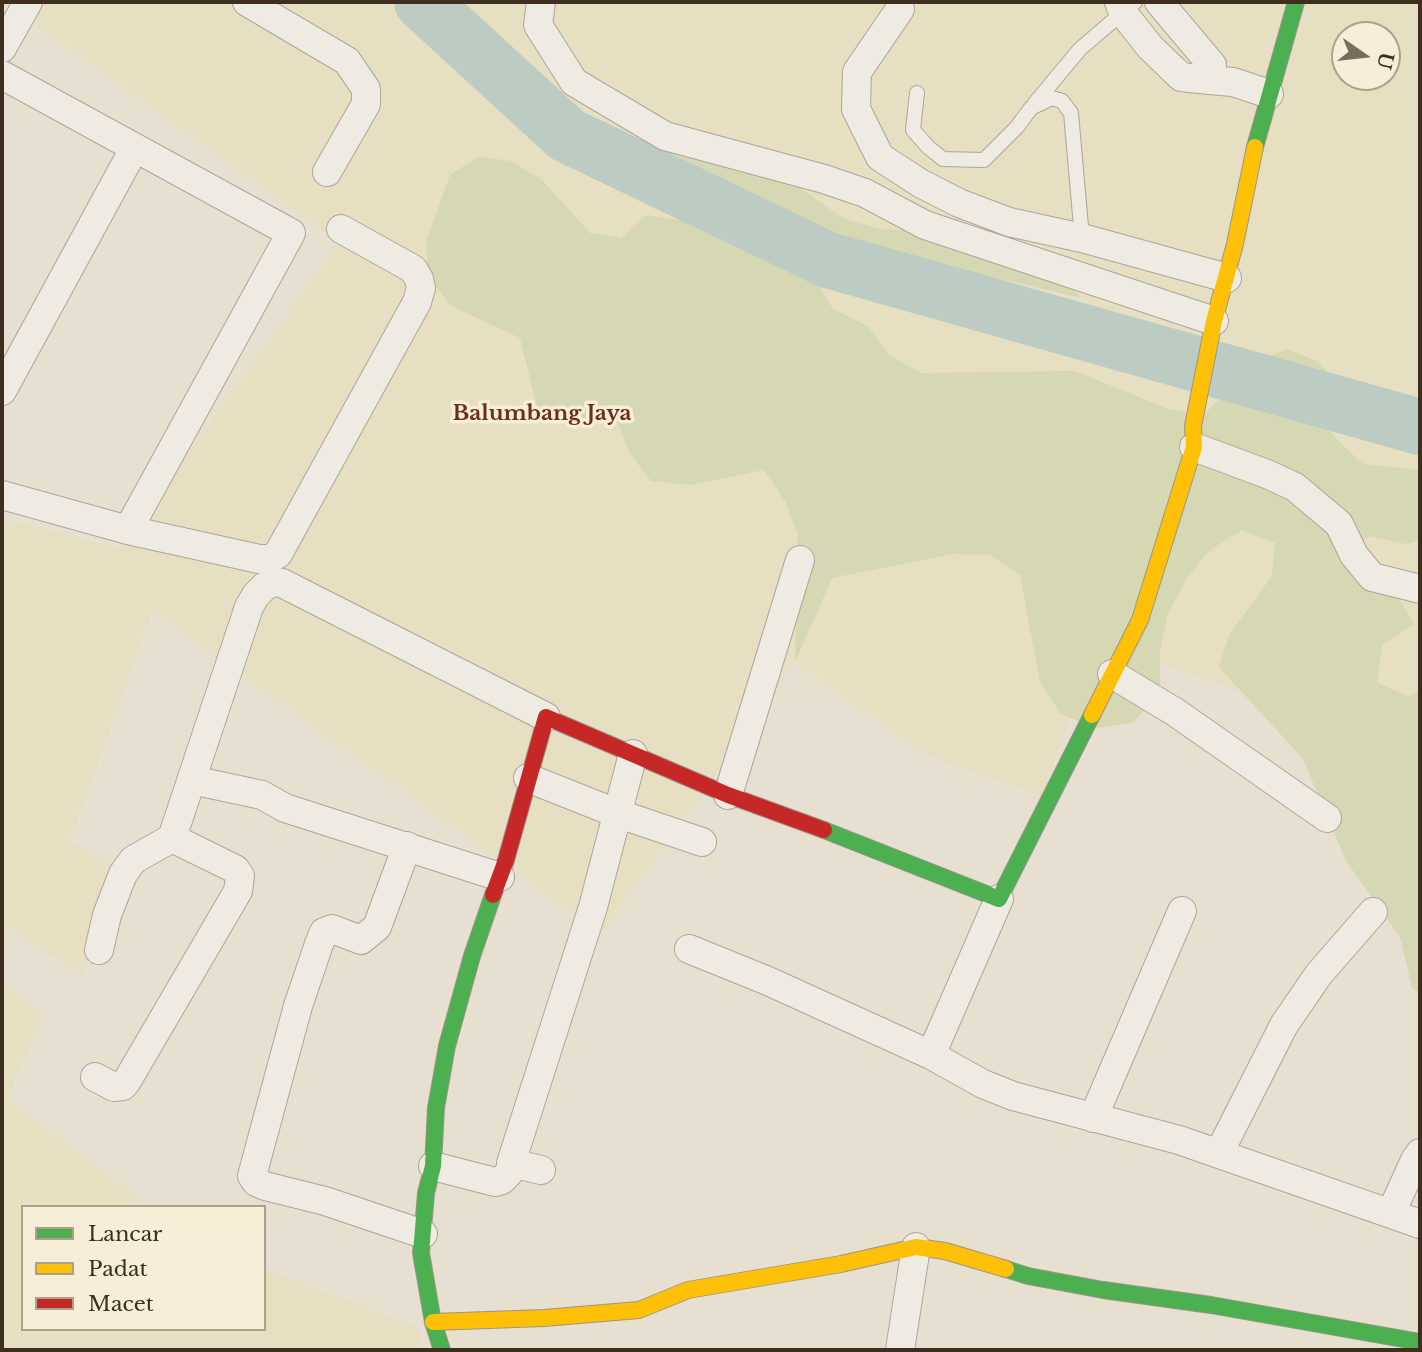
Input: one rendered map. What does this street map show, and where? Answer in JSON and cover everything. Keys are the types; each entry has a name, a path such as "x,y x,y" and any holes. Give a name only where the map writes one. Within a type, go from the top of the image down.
{"street":[{"path":"2,48 27,2"},
{"path":"247,2 346,61 366,89 366,104 327,172"},
{"path":"541,2 538,25 574,82 665,136 824,179 865,193 925,226 1212,327"},
{"path":"1159,2 1212,65 1209,80"},
{"path":"931,1055 999,899 1140,620 1194,437 1212,327 1227,278 1249,167 1296,2"},
{"path":"1126,6 1150,47 1181,77 1233,82 1269,94"},
{"path":"900,9 857,72 856,108 880,158 959,203 1009,222 1082,238 1227,278"},
{"path":"2,75 291,233 128,530"},
{"path":"2,391 134,149"},
{"path":"2,495 128,530 259,559 270,559 278,554 417,302 421,288 413,269 341,229"},
{"path":"1194,437 1295,487 1339,524 1354,555 1372,577 1420,589"},
{"path":"728,795 800,560"},
{"path":"99,950 107,915 123,874 133,860 172,838 249,607 256,595 274,582 307,595 546,717 728,795 872,848 999,899"},
{"path":"1112,674 1175,712 1327,818"},
{"path":"442,1350 433,1322 421,1253 426,1194 433,1166 436,1108 447,1046 471,956 500,877 546,717"},
{"path":"433,1166 495,1182 529,1167 512,1163 589,919 633,754"},
{"path":"528,778 616,813 702,842"},
{"path":"192,780 262,794 285,808 500,877"},
{"path":"95,1077 114,1087 123,1086 127,1081 238,891 240,876 235,869 172,838"},
{"path":"407,846 377,927 361,940 332,929 324,932 298,1006 252,1176 256,1182 265,1186 325,1201 423,1234"},
{"path":"1093,1118 1182,911"},
{"path":"1219,1153 1284,1025 1319,974 1373,912"},
{"path":"689,949 768,981 931,1055 983,1084 1013,1096 1219,1153 1420,1224"},
{"path":"1391,1213 1420,1153"},
{"path":"433,1322 544,1318 639,1310 688,1290 841,1264 916,1247 945,1251 1028,1276 1420,1342"},
{"path":"901,1350 916,1247"}],"lane":[{"path":"917,93 913,130 928,148 943,159 984,160 1017,127 1080,49 1126,6"},
{"path":"1031,108 1052,98 1062,101 1071,113 1082,238"}],"shaded area":[{"path":"3,2 1420,2 1420,756 1097,641 1042,796 923,754 795,663 602,934 152,612 70,840 118,871 83,976 2,924 2,518 120,549 338,242"},
{"path":"2,983 45,1013 7,1098 148,1205 21,1205 21,1331 266,1331 266,1270 418,1327 420,1350 2,1350"}],"green space":[{"path":"687,143 755,157 846,220 882,229 954,234 1057,269 1081,298 900,255 864,251 828,260 814,278 833,309 867,326 889,355 921,373 1075,371 1171,410 1205,414 1252,364 1286,349 1317,361 1341,385 1315,412 1336,439 1363,464 1420,470 1420,540 1405,544 1370,536 1338,557 1362,582 1394,590 1414,624 1382,645 1377,683 1410,697 1420,689 1420,993 1412,988 1400,937 1346,861 1303,759 1219,667 1229,635 1272,576 1275,543 1241,530 1209,551 1185,581 1167,616 1160,653 1160,695 1132,723 1095,728 1061,714 1040,682 1020,575 990,555 953,554 832,578 795,662 798,535 785,501 764,470 691,485 651,481 629,452 616,418 578,421 537,407 520,338 450,305 427,274 427,239 450,175 478,157 511,161 542,180 590,233 622,238 646,215 679,220 705,199 669,186 654,154"}],"waterway":[{"path":"422,2 567,135 828,260 1420,427"}],"traffic: fast":[{"path":"1255,147 1296,2"},
{"path":"824,830 999,899 1092,715"},
{"path":"442,1350 433,1322 421,1253 426,1193 433,1166 436,1108 447,1046 472,956 493,895"},
{"path":"1006,1269 1028,1276 1103,1290 1211,1305 1420,1342"}],"traffic: slow":[{"path":"1092,715 1140,620 1194,447 1193,426 1214,321 1235,244 1255,147"},
{"path":"433,1322 544,1318 639,1310 688,1290 841,1264 916,1247 945,1251 1006,1269"}],"traffic: jam":[{"path":"493,895 506,860 546,717 728,795 824,830"}],"district":[{"name":"Balumbang Jaya","path":"542,414"}]}
